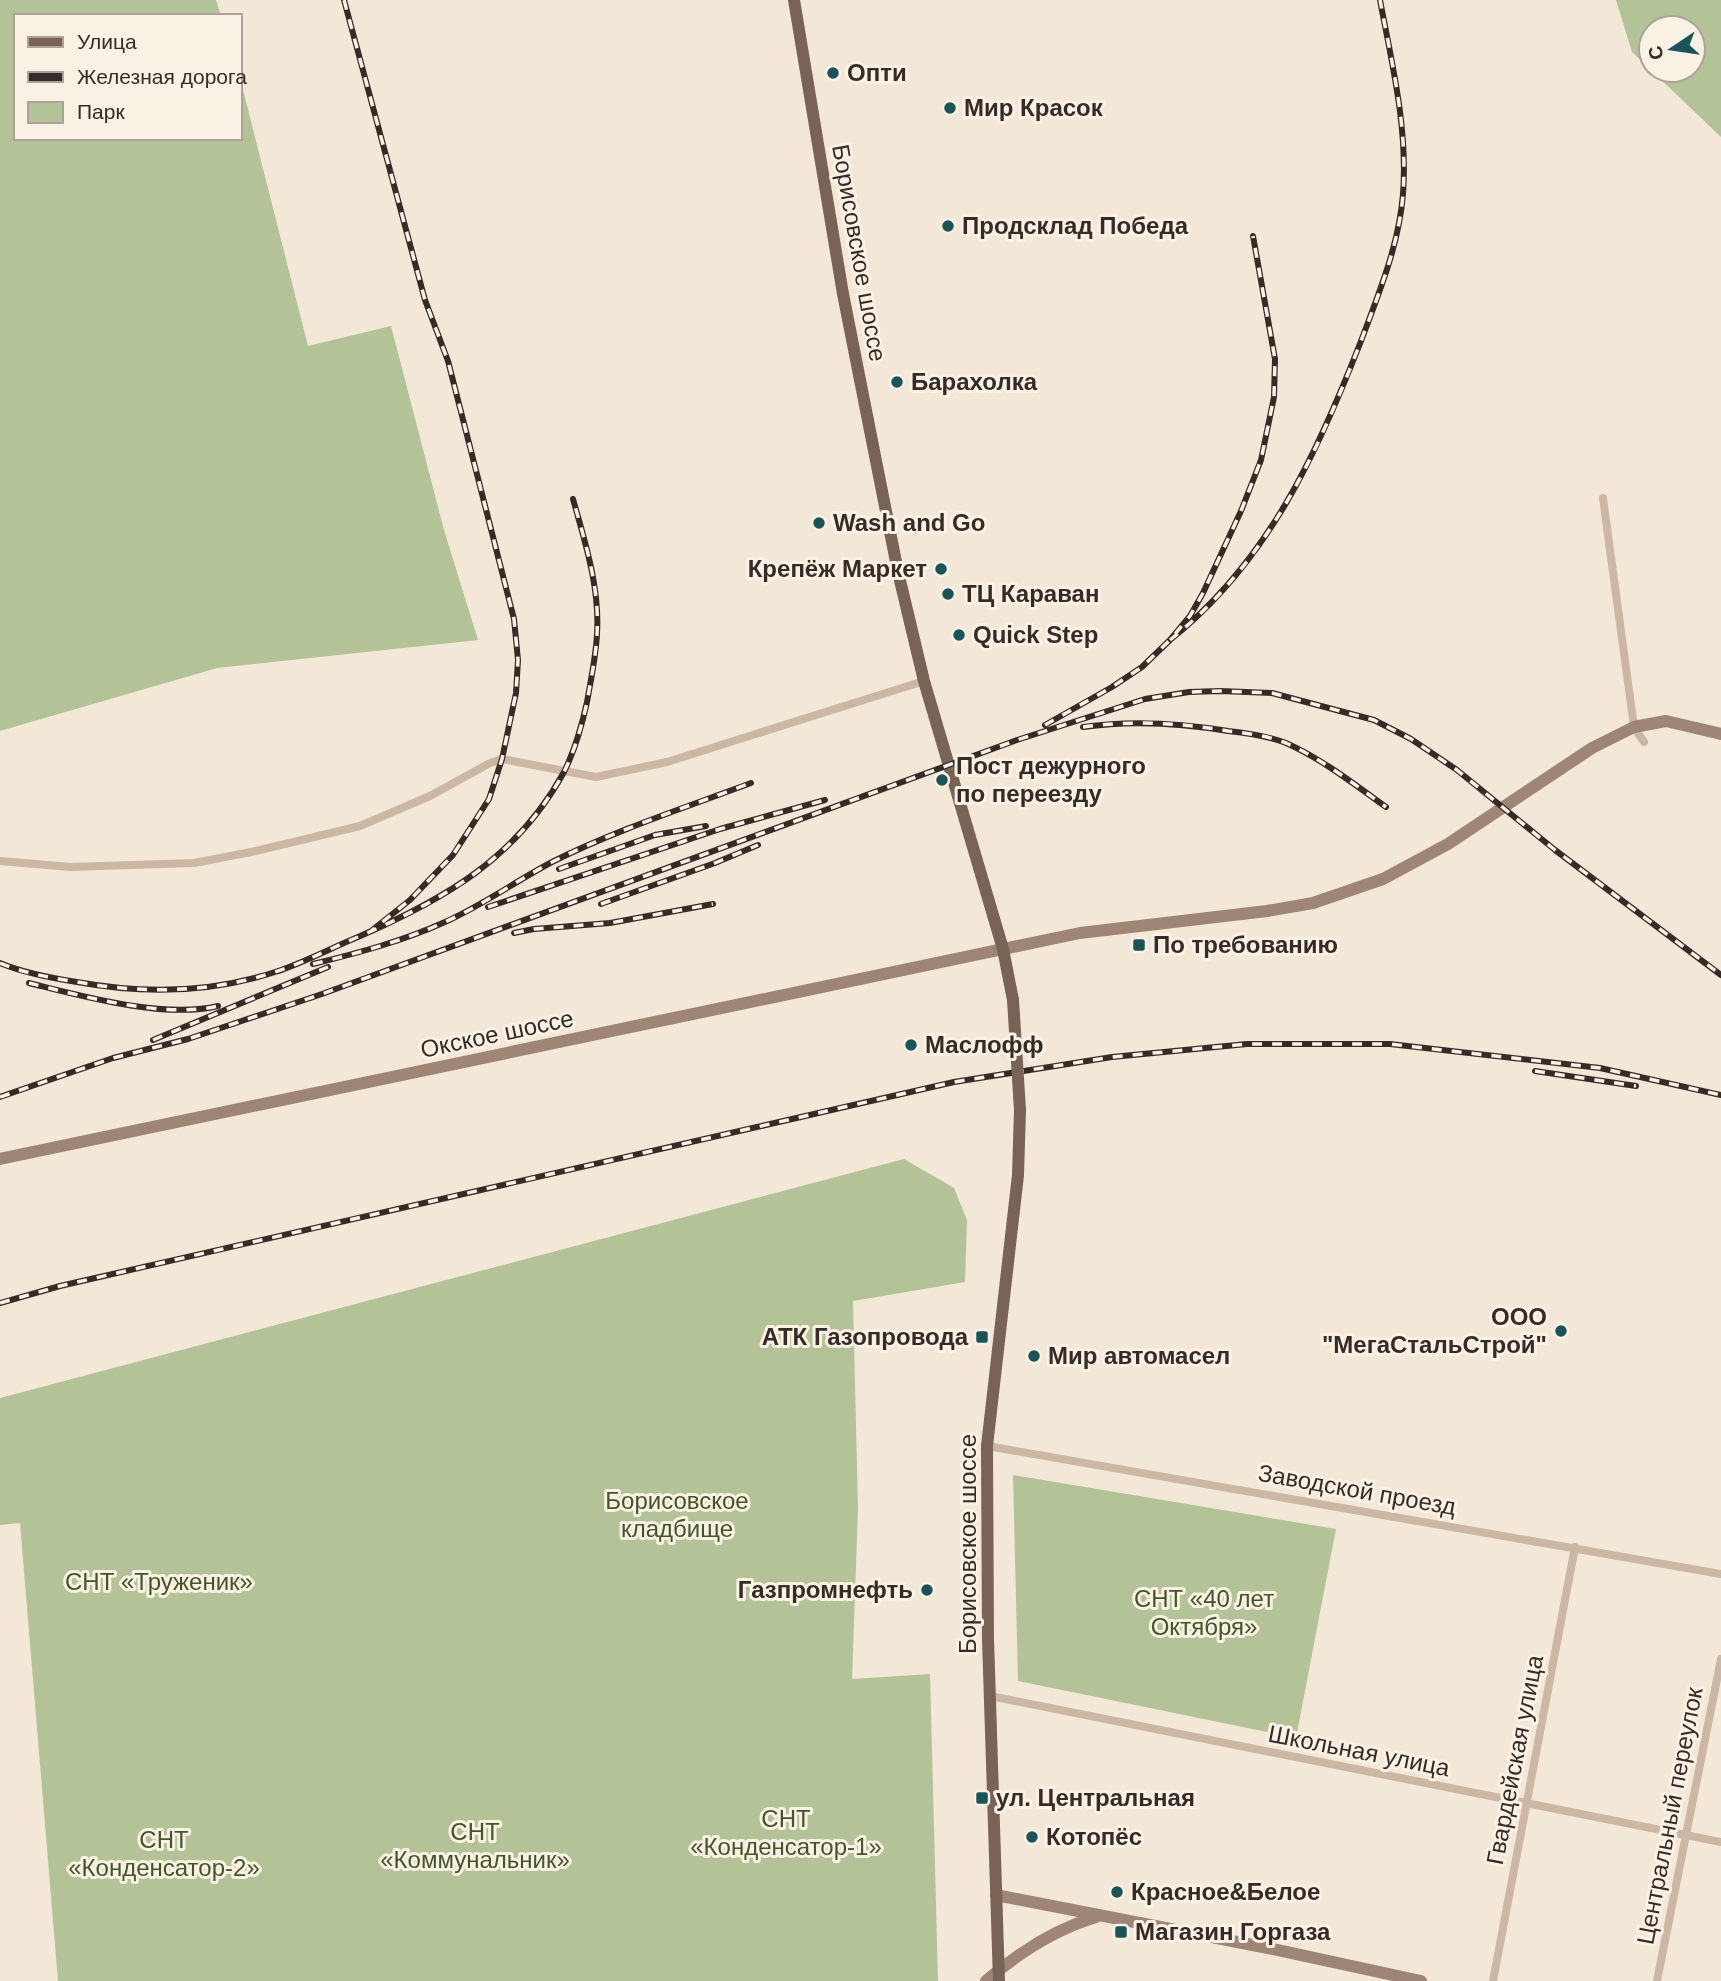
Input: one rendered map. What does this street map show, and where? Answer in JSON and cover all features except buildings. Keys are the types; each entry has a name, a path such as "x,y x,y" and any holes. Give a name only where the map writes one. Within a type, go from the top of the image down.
{"main road":[{"name":"Борисовское шоссе","path":"794,0 843,294 896,564 924,681 1003,949 1013,1000 1020,1110 1018,1175 987,1446 985,1514 999,1975"}],"street":[{"path":"1603,498 1634,727 1644,741"},
{"path":"0,861 71,867 194,863 251,852 360,825 430,796 502,759 596,777 667,762 924,681"},
{"name":"Окское шоссе","path":"0,1159 1003,949 1116,928 1267,911 1313,903 1383,879 1448,844 1592,748 1634,727 1667,721 1721,734"},
{"name":"Заводской проезд","path":"987,1446 1721,1574"},
{"name":"Гвардейская улица","path":"1493,1981 1574,1547"},
{"name":"Центральный переулок","path":"1657,1981 1721,1659"},
{"name":"Школьная улица","path":"990,1696 1721,1842"},
{"path":"996,1895 1421,1981"},
{"path":"986,1981 999,1975 1026,1950 1078,1923 1100,1916"}],"green space":[{"path":"0,0 216,0 220,14 14,14 14,140 242,140 242,86 308,346 391,326 444,530 478,640 217,668 0,731"},
{"path":"1616,0 1721,0 1721,137 1666,84 1707,84 1707,14 1637,14 1637,57 1632,52"},
{"path":"904,1159 954,1188 967,1220 965,1282 853,1301 858,1509 852,1679 930,1674 938,1981 58,1981 20,1523 0,1525 0,1398"},
{"name":"СНТ «40 лет Октября»","path":"1013,1475 1336,1529 1296,1738 1018,1681"}],"railway":[{"path":"344,0 425,300 448,361 514,619 518,660 516,693 502,759 489,799 453,855 410,900 371,931"},
{"path":"1170,640 1205,609 1235,576 1286,504 1344,383 1387,269 1401,213 1404,169 1398,96 1380,0"},
{"path":"1045,725 1142,667 1170,640 1190,616 1203,593 1241,511 1261,460 1274,397 1275,359 1253,236"},
{"path":"0,963 48,977 102,986 152,990 226,984 285,968 390,923 476,873 524,829 545,802 568,764 583,720 594,659 597,617 591,565 573,499"},
{"path":"0,1097 113,1058 188,1039 322,994 1017,740 1145,699 1189,692 1272,693 1374,720 1411,739 1457,770 1555,850 1721,975"},
{"path":"1083,727 1138,723 1174,724 1272,738 1338,772 1386,807"},
{"path":"313,964 380,946 429,929 473,908 576,850 751,783"},
{"path":"488,907 720,829 825,800"},
{"path":"559,869 655,835 706,826"},
{"path":"601,904 758,845"},
{"path":"514,933 610,923 713,904"},
{"path":"153,1040 328,967"},
{"path":"29,983 148,1008 173,1010 218,1006"},
{"path":"0,1303 60,1286 954,1082 1112,1057 1247,1044 1390,1044 1600,1068 1721,1095"},
{"path":"1535,1071 1636,1086"}],"place":[{"name":"Опти","path":"833,73"},
{"name":"Мир Красок","path":"950,108"},
{"name":"Продсклад Победа","path":"948,226"},
{"name":"Барахолка","path":"897,382"},
{"name":"Wash and Go","path":"819,523"},
{"name":"Крепёж Маркет","path":"941,569"},
{"name":"ТЦ Караван","path":"948,594"},
{"name":"Quick Step","path":"959,635"},
{"name":"Пост дежурного по переезду","path":"942,780"},
{"name":"По требованию","path":"1139,945"},
{"name":"Маслофф","path":"911,1045"},
{"name":"ООО \"МегаСтальСтрой\"","path":"1561,1331"},
{"name":"АТК Газопровода","path":"982,1337"},
{"name":"Мир автомасел","path":"1034,1356"},
{"name":"Газпромнефть","path":"927,1590"},
{"name":"ул. Центральная","path":"982,1798"},
{"name":"Котопёс","path":"1032,1837"},
{"name":"Красное&Белое","path":"1117,1892"},
{"name":"Магазин Горгаза","path":"1121,1932"}],"park label":[{"name":"Борисовское кладбище","path":"677,1515"},
{"name":"СНТ «Труженик»","path":"159,1582"},
{"name":"СНТ «Конденсатор-1»","path":"786,1833"},
{"name":"СНТ «Коммунальник»","path":"475,1846"},
{"name":"СНТ «Конденсатор-2»","path":"164,1854"}]}
